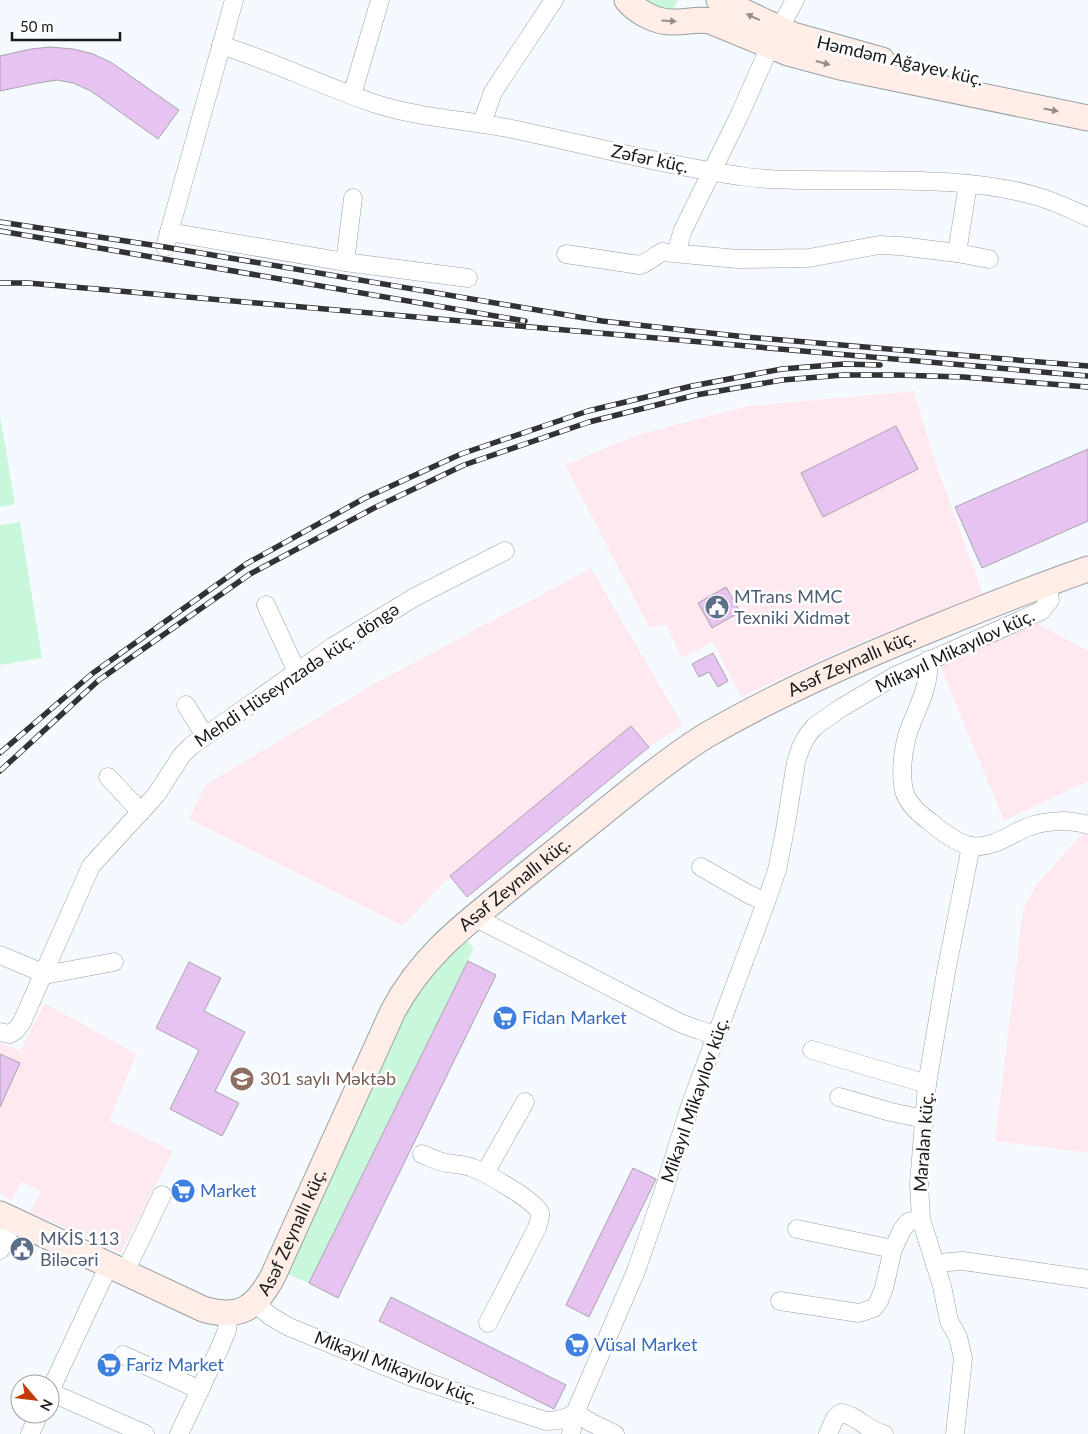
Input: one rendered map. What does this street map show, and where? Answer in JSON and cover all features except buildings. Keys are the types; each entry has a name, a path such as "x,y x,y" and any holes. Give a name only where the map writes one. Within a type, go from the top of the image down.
{"main road":[{"path":"627,0 639,11 654,18 672,22 701,19 775,38 840,68 1088,118"},
{"name":"Həmdəm Ağayev küç.","path":"719,0 775,38 806,40 885,61 936,72 1088,100"},
{"name":"Asəf Zeynallı küç.","path":"229,1314 241,1311 255,1304 274,1276 393,1011 404,991 422,966 444,943 580,830 661,767 706,736 770,701 863,657 1047,583 1088,569"},
{"path":"7,1217 203,1309 214,1313 229,1314"}],"street":[{"path":"234,0 167,239 468,278"},
{"path":"352,95 380,0"},
{"path":"482,123 493,92 554,0"},
{"path":"678,253 683,230 713,172 775,38 795,0"},
{"name":"Zəfər küç.","path":"221,45 274,63 352,95 398,110 432,117 482,123 572,141 633,157 742,177 778,180 968,184 1000,188 1039,197 1088,218"},
{"path":"957,253 968,184"},
{"path":"345,262 353,198"},
{"path":"566,254 640,265 662,252 738,259 809,258 879,245 957,253 989,259"},
{"name":"Mehdi Hüseynzadə küç. döngə","path":"0,1032 10,1034 22,1022 91,866 166,782 182,755 191,746 334,646 415,597 505,551"},
{"name":"Mikayıl Mikayılov küç.","path":"255,1304 270,1316 289,1327 414,1378 546,1421 572,1421 636,1271 663,1193 680,1135 777,870 796,762 807,736 816,726 841,708 894,676 1041,611 1050,600 1047,583"},
{"path":"266,605 297,672"},
{"path":"928,660 929,672 927,682 907,738 902,768 903,788 909,802 921,816 943,832 971,846 986,846 1028,827 1052,821 1088,824"},
{"path":"186,705 205,736"},
{"path":"108,777 141,812"},
{"name":"Maralan küç.","path":"955,1434 963,1358 962,1348 949,1321 942,1286 921,1219 919,1184 927,1084 946,972 971,846"},
{"path":"701,867 766,902"},
{"path":"476,916 484,922 680,1023 716,1035"},
{"path":"0,955 50,974 114,962"},
{"path":"812,1050 927,1084"},
{"path":"839,1097 924,1120"},
{"path":"485,1173 526,1102"},
{"path":"422,1154 447,1163 473,1167 531,1202 540,1212 540,1219 488,1323"},
{"path":"60,1374 117,1269 162,1195"},
{"path":"0,1250 7,1217"},
{"path":"780,1301 859,1313 874,1308 884,1288 892,1249 902,1230 908,1222 921,1219"},
{"path":"797,1229 892,1249"},
{"path":"935,1265 963,1261 1088,1279"},
{"path":"178,1434 227,1330 229,1314"},
{"path":"123,1355 200,1390"},
{"path":"60,1396 145,1434"},
{"path":"828,1434 835,1418 841,1413 847,1414 877,1433"},
{"path":"572,1421 592,1423 615,1434"}],"shaded area":[{"path":"914,391 933,455 983,594 852,646 741,697 713,642 682,658 666,625 649,627 565,465 637,435 748,406"},
{"path":"591,568 683,725 649,747 631,726 450,876 403,926 189,819 205,785 376,683"},
{"path":"1035,622 1088,651 1088,781 1004,821 940,666"},
{"path":"1083,833 1088,836 1088,1153 995,1141 1023,910 1036,885"},
{"path":"45,1003 137,1054 109,1120 173,1151 121,1253 30,1212 41,1192 31,1186 21,1182 12,1201 0,1194 0,1042 20,1051"}],"green space":[{"path":"636,0 678,0 670,15"},
{"path":"0,416 15,504 0,507"},
{"path":"20,522 42,658 0,665 0,525"},
{"path":"463,938 474,948 309,1283 287,1274 397,1027 414,995"}],"railway":[{"path":"0,222 165,247 602,321 746,337 1088,366"},
{"path":"0,231 525,321"},
{"path":"0,283 28,283 1088,376"},
{"path":"0,753 93,673 246,564 365,498 461,454 588,411 692,386 782,369 844,364 880,365"},
{"path":"0,771 99,680 250,574 374,508 464,465 589,422 696,395 782,380 843,375 896,375 963,377 1088,387"}],"place":[{"name":"MTrans MMC Texniki Xidmət","path":"717,607"},
{"name":"Fidan Market","path":"505,1018"},
{"name":"301 saylı Məktəb","path":"242,1079"},
{"name":"Market","path":"183,1191"},
{"name":"MKİS 113 Biləcəri","path":"22,1249"},
{"name":"Vüsal Market","path":"577,1345"},
{"name":"Fariz Market","path":"109,1365"}]}
